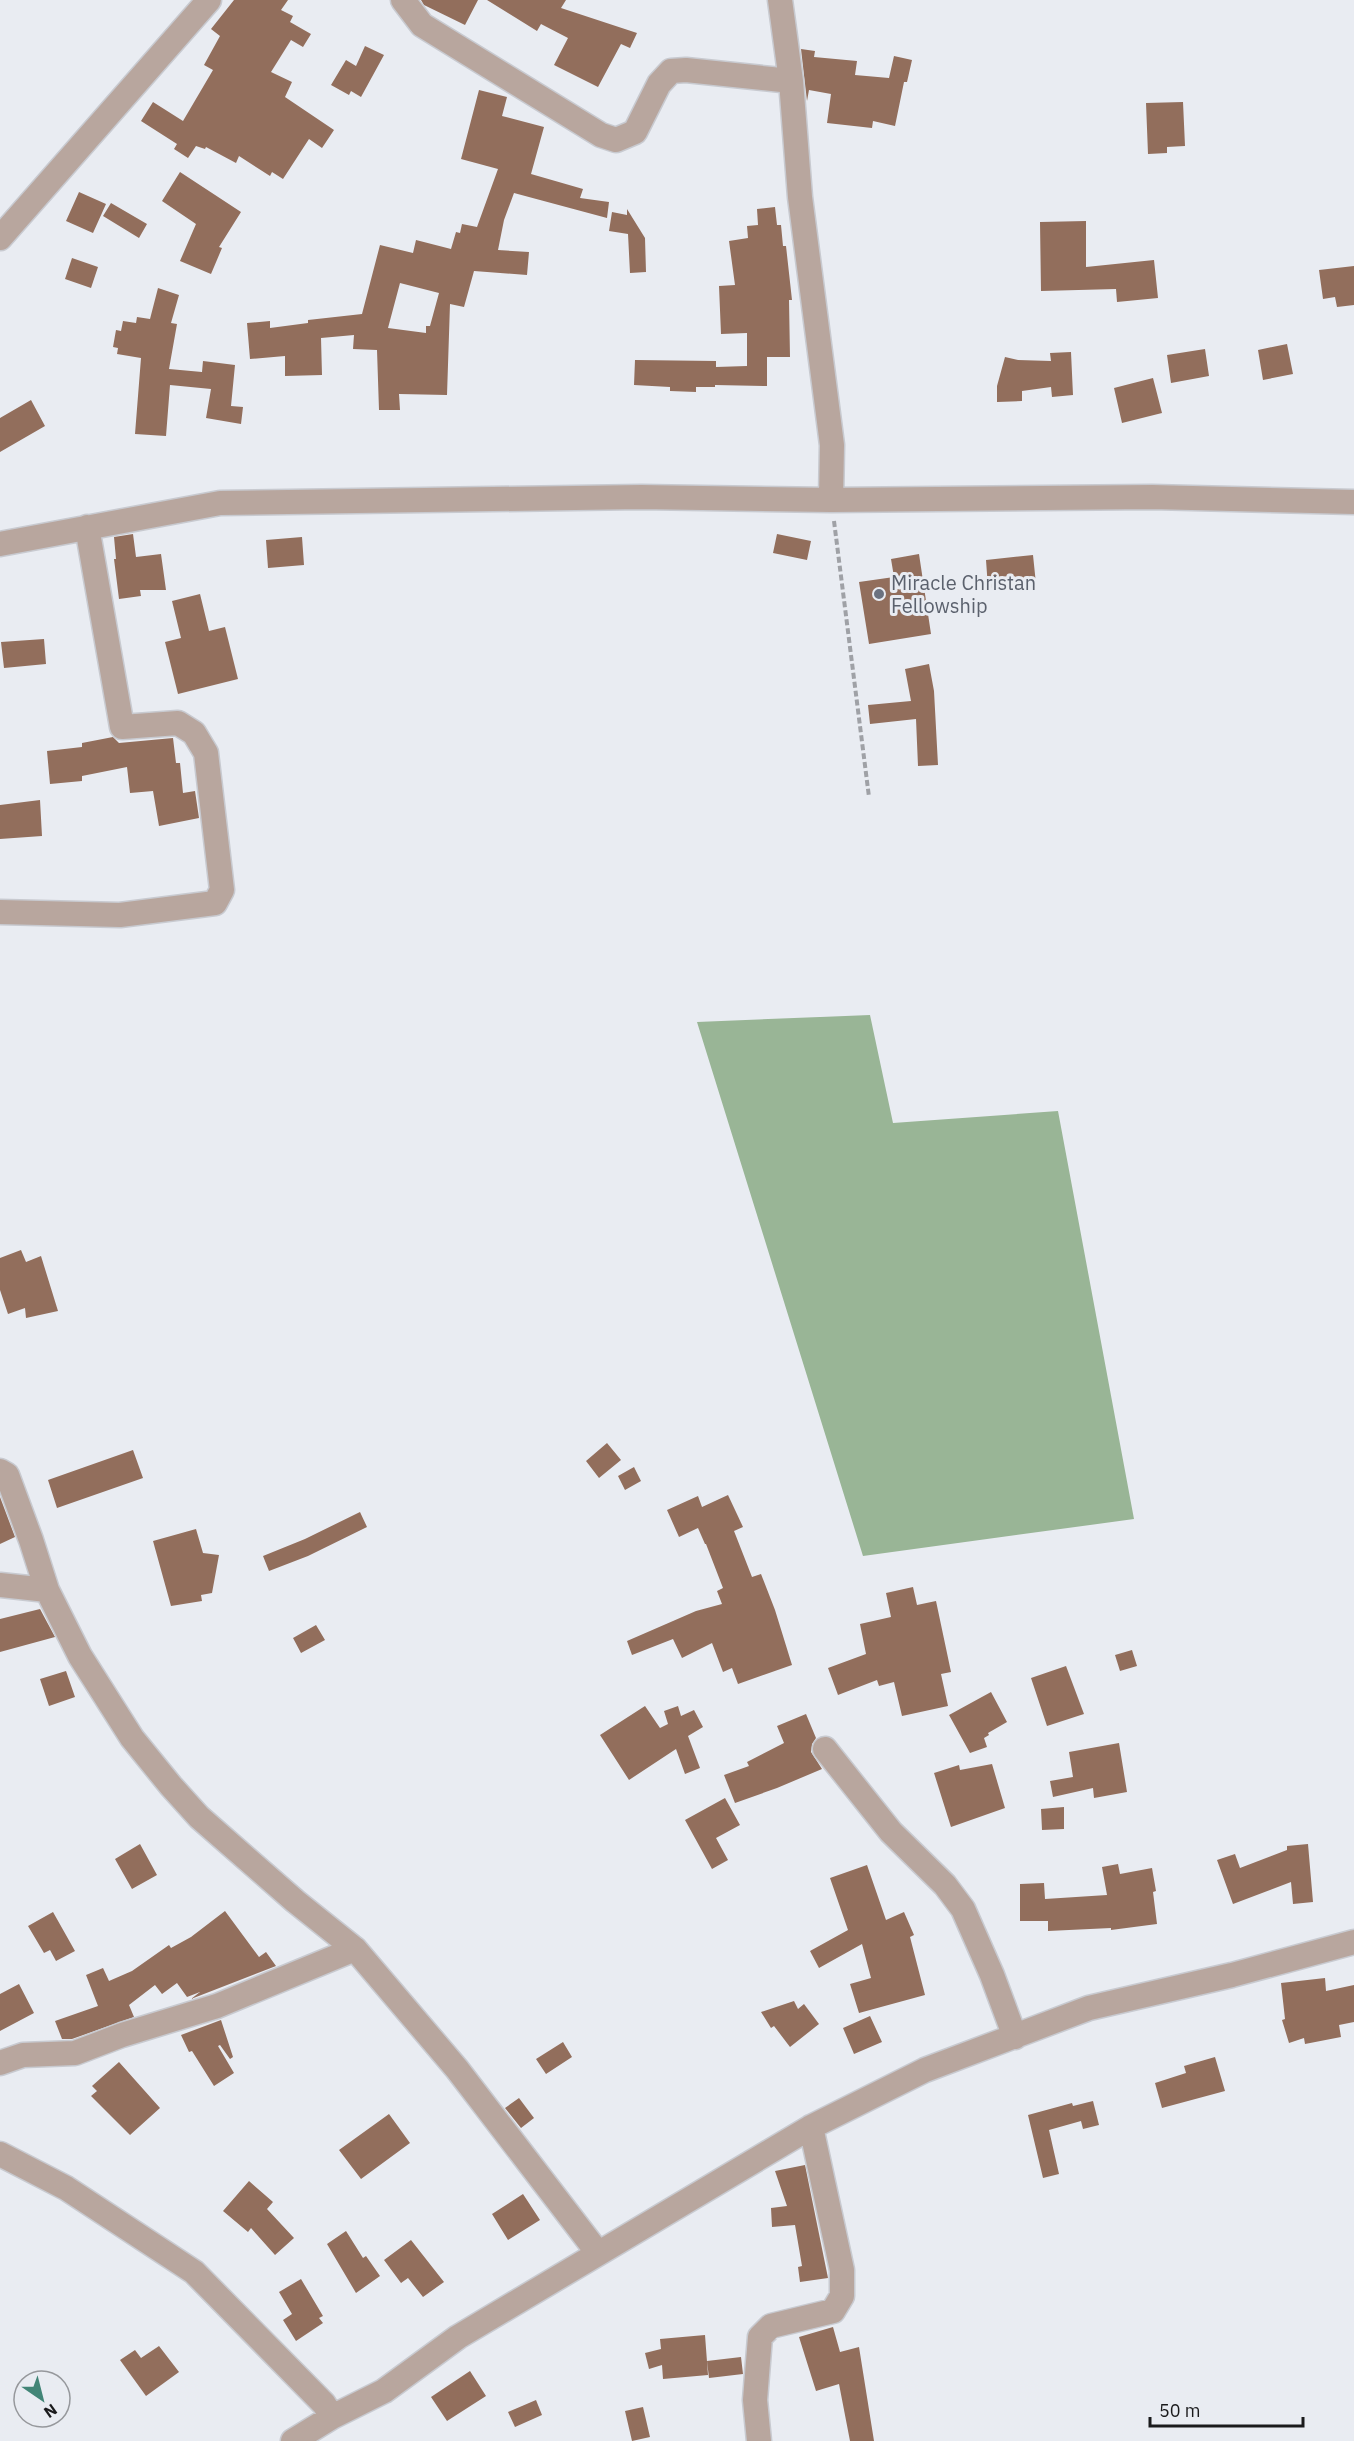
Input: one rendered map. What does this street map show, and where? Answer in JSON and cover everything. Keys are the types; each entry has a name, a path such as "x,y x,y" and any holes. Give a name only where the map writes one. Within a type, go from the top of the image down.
{"street":[{"path":"0,238 209,0"},
{"path":"403,0 422,25 601,135 616,140 635,132 659,84 671,71 686,70 791,81"},
{"path":"780,0 791,81 800,197 832,446 831,500"},
{"path":"0,544 220,503 642,496 831,500 1152,497 1354,502"},
{"path":"0,912 120,915 214,903 222,890 206,753 194,733 178,723 122,727 87,527"},
{"path":"0,1471 7,1475 32,1540 47,1590 80,1656 132,1738 200,1817 295,1901 355,1949 458,2069 598,2253"},
{"path":"0,1585 47,1590"},
{"path":"825,1749 891,1832 945,1885 963,1909 992,1975 1015,2037"},
{"path":"293,2441 332,2417 384,2391 458,2337 811,2127 925,2070 1089,2008 1232,1975 1354,1942"},
{"path":"0,2063 23,2055 75,2052 217,2006 355,1949"},
{"path":"759,2441 755,2400 760,2337 771,2326 833,2311 842,2296 842,2270 811,2127"},
{"path":"0,2154 66,2188 194,2272 324,2404 332,2417"}],"path":[{"path":"831,500 869,797"}],"green space":[{"path":"870,1015 893,1123 1058,1111 1134,1519 863,1556 697,1022"}],"building":[{"path":"234,0 288,0 281,10 293,16 290,22 311,34 303,47 291,40 271,72 292,82 285,97 334,130 322,148 309,139 283,179 272,172 270,176 239,156 236,163 206,147 205,149 196,146 188,158 174,149 177,144 141,121 153,102 183,121 213,70 204,65 220,36 211,29"},
{"path":"421,0 478,0 465,25 424,5"},
{"path":"487,0 566,0 561,8 637,33 630,48 621,44 598,87 554,65 568,38 541,24 537,31"},
{"path":"365,46 384,55 361,97 351,91 349,95 331,85 346,60 356,66"},
{"path":"801,49 815,51 814,57 857,61 855,75 889,78 894,56 912,60 907,82 904,82 895,126 873,121 872,128 827,123 831,94 809,90 807,101"},
{"path":"479,90 507,97 502,116 544,127 531,174 583,189 580,198 609,202 607,218 514,193 504,220 498,250 529,252 527,275 474,271 464,307 450,304 447,395 399,394 400,410 379,410 377,350 353,349 354,335 321,338 322,375 285,376 285,356 250,359 247,323 270,321 270,328 308,323 308,320 362,314 380,245 413,253 416,240 451,249 456,232 460,233 462,224 477,227 498,169 461,159","holes":["400,283 439,293 430,326 426,326 426,333 388,328"]},
{"path":"1183,102 1185,146 1167,147 1167,153 1148,154 1146,103"},
{"path":"180,172 241,212 219,247 222,248 211,274 180,261 196,224 162,201"},
{"path":"79,192 106,204 93,233 66,221"},
{"path":"111,203 147,224 139,238 103,216"},
{"path":"775,207 777,225 781,225 783,246 786,246 792,300 789,300 790,357 767,357 767,386 715,385 715,387 696,387 696,392 670,391 670,387 634,385 635,360 716,361 716,367 747,366 747,333 721,334 719,286 735,285 729,241 748,238 747,226 758,225 757,209"},
{"path":"627,209 645,238 646,272 630,273 628,234 609,231 612,212 627,215"},
{"path":"1086,221 1086,267 1154,260 1158,298 1117,302 1116,289 1041,291 1040,222"},
{"path":"72,258 98,267 91,288 65,279"},
{"path":"1354,266 1354,305 1337,307 1335,297 1323,299 1319,270"},
{"path":"158,288 179,295 171,323 177,324 169,369 202,372 203,361 235,365 231,406 243,407 241,424 206,418 211,389 170,385 166,436 135,434 141,358 117,354 118,348 113,347 116,330 121,331 123,321 136,323 137,317 150,319"},
{"path":"1287,344 1293,374 1263,380 1258,350"},
{"path":"1205,349 1209,376 1171,383 1167,355"},
{"path":"1071,352 1073,395 1052,397 1051,387 1022,391 1022,401 997,402 997,386 1005,357 1018,360 1051,361 1050,353"},
{"path":"1153,378 1162,413 1122,423 1114,388"},
{"path":"31,400 45,426 0,452 0,418"},
{"path":"133,534 136,557 161,554 166,590 140,590 141,596 119,599 114,537"},
{"path":"777,534 811,541 807,560 773,553"},
{"path":"302,537 304,565 268,568 266,540"},
{"path":"919,554 931,634 869,644 859,582 894,577 891,559"},
{"path":"1033,555 1036,584 988,588 986,560"},
{"path":"200,594 209,631 225,627 238,679 178,694 165,642 181,638 172,601"},
{"path":"44,639 46,664 4,668 1,642"},
{"path":"929,664 934,691 938,765 918,766 916,719 870,724 868,705 911,701 905,669"},
{"path":"113,737 119,743 173,738 176,763 180,763 183,793 195,791 199,818 159,826 153,791 130,793 127,767 82,776 82,781 50,784 47,751 82,747 82,743"},
{"path":"40,800 42,836 0,839 0,805"},
{"path":"21,1250 26,1262 41,1256 58,1311 26,1318 25,1308 8,1314 0,1290 0,1258"},
{"path":"607,1443 621,1460 599,1478 586,1461"},
{"path":"133,1450 143,1478 57,1508 48,1480"},
{"path":"634,1467 641,1481 625,1490 618,1476"},
{"path":"728,1495 743,1527 734,1531 752,1577 761,1574 792,1665 738,1684 732,1668 723,1672 712,1643 682,1658 673,1639 632,1655 627,1641 696,1611 722,1604 717,1591 723,1588 698,1528 679,1537 667,1510 698,1496 702,1507"},
{"path":"0,1497 15,1537 0,1544"},
{"path":"360,1512 367,1527 308,1556 269,1571 263,1556 305,1539"},
{"path":"196,1529 203,1553 219,1555 212,1593 201,1595 202,1601 171,1606 153,1541"},
{"path":"913,1587 917,1605 936,1601 951,1672 941,1674 948,1706 902,1716 894,1682 879,1686 877,1680 838,1695 828,1668 866,1654 860,1624 891,1617 886,1593"},
{"path":"40,1609 55,1637 0,1652 0,1619"},
{"path":"316,1625 325,1640 301,1653 293,1638"},
{"path":"1132,1650 1137,1666 1120,1671 1115,1655"},
{"path":"1066,1666 1084,1714 1047,1726 1031,1678"},
{"path":"66,1671 75,1697 49,1706 40,1679"},
{"path":"991,1692 1007,1722 988,1733 989,1735 984,1738 987,1747 970,1753 949,1715"},
{"path":"645,1706 660,1728 668,1724 664,1711 678,1706 681,1716 694,1710 703,1727 688,1736 700,1768 685,1774 676,1749 629,1780 600,1735"},
{"path":"806,1714 816,1738 811,1752 822,1769 735,1803 724,1775 749,1766 747,1762 784,1743 777,1726"},
{"path":"1119,1743 1127,1792 1094,1798 1093,1788 1053,1797 1050,1781 1073,1777 1069,1752"},
{"path":"992,1764 1005,1808 951,1827 934,1773 959,1765 960,1770"},
{"path":"725,1798 740,1825 716,1838 728,1860 712,1869 685,1820"},
{"path":"1064,1807 1064,1829 1042,1830 1041,1809"},
{"path":"140,1844 157,1875 132,1889 115,1859"},
{"path":"1308,1844 1313,1902 1293,1904 1291,1882 1233,1904 1217,1860 1235,1854 1240,1868 1287,1850 1287,1846"},
{"path":"1118,1864 1120,1874 1152,1868 1156,1891 1153,1892 1157,1924 1111,1930 1111,1928 1048,1931 1048,1921 1020,1921 1020,1884 1044,1883 1045,1899 1107,1895 1102,1867"},
{"path":"867,1865 886,1920 904,1912 914,1935 910,1937 925,1995 859,2013 850,1984 871,1978 862,1944 819,1968 810,1951 848,1930 830,1878"},
{"path":"225,1911 259,1957 266,1952 276,1966 191,1999 200,1992 187,1997 177,1983 162,1994 155,1985 129,2005 134,2017 72,2039 62,2039 55,2021 98,2006 86,1975 103,1968 109,1981 132,1971 169,1945 171,1948 191,1937"},
{"path":"53,1912 75,1951 56,1961 50,1950 44,1953 28,1926"},
{"path":"1325,1978 1326,1991 1354,1985 1354,2022 1339,2025 1341,2037 1305,2044 1304,2038 1289,2043 1282,2020 1285,2019 1281,1983"},
{"path":"19,1984 34,2013 0,2031 0,1994"},
{"path":"794,2001 798,2009 804,2004 819,2024 790,2047 774,2026 771,2028 761,2012"},
{"path":"870,2016 882,2042 854,2054 843,2028"},
{"path":"221,2020 233,2057 230,2059 220,2045 218,2046 234,2073 214,2086 192,2051 189,2052 181,2035"},
{"path":"563,2042 572,2057 546,2074 536,2059"},
{"path":"1215,2057 1225,2091 1162,2108 1155,2083 1186,2073 1184,2066"},
{"path":"119,2062 160,2108 130,2135 91,2096 97,2091 92,2086"},
{"path":"519,2098 534,2118 521,2128 505,2108"},
{"path":"1093,2101 1099,2125 1083,2129 1081,2121 1049,2130 1059,2174 1043,2178 1028,2115 1072,2103 1073,2106"},
{"path":"389,2114 410,2143 361,2179 339,2150"},
{"path":"805,2165 828,2278 800,2282 798,2267 802,2266 795,2225 772,2227 771,2208 787,2206 775,2171"},
{"path":"249,2181 273,2202 267,2209 294,2238 275,2255 251,2228 248,2232 223,2211"},
{"path":"523,2194 540,2220 508,2240 492,2214"},
{"path":"346,2231 363,2258 366,2256 380,2276 356,2293 327,2244"},
{"path":"411,2240 444,2282 423,2297 408,2278 401,2283 384,2260"},
{"path":"301,2279 323,2316 319,2318 323,2323 296,2341 283,2320 292,2314 279,2292"},
{"path":"833,2327 840,2352 859,2347 874,2441 850,2441 839,2384 816,2391 799,2337"},
{"path":"705,2335 708,2375 663,2379 662,2365 649,2369 645,2353 661,2349 660,2339"},
{"path":"159,2346 179,2372 146,2396 120,2360 135,2350 141,2358"},
{"path":"741,2357 743,2374 709,2378 707,2361"},
{"path":"470,2371 486,2396 447,2421 431,2397"},
{"path":"536,2400 542,2415 515,2427 508,2412"},
{"path":"643,2407 650,2437 632,2441 625,2411"}],"place":[{"name":"Miracle Christan Fellowship","path":"879,594"}]}
